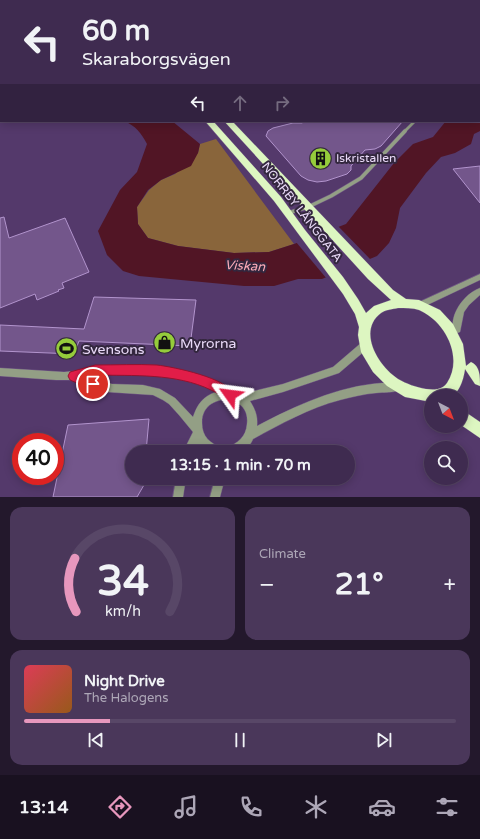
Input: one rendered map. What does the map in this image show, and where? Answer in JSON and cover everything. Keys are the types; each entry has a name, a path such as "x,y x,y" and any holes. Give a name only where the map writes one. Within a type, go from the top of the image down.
{"main road":[{"name":"NORRBY LÅNGGATA","path":"210,122 237,151 288,213 303,235 347,290 360,311 365,326"},
{"name":"NORRBY LÅNGGATA","path":"229,122 372,276 389,293 403,302"},
{"path":"424,395 412,393 397,387 385,378 369,357 364,346 363,336 365,326 369,318 379,309 403,302 420,305 443,316 457,329 468,345 471,356 471,368 467,378 457,389"},
{"path":"471,368 480,380"},
{"path":"468,422 480,431"}],"street":[{"path":"288,213 308,207 361,178 414,122"},
{"path":"420,305 480,277"},
{"path":"457,329 457,319 461,308 480,291"},
{"path":"240,399 283,388 336,370 364,346"},
{"path":"0,372 74,376 95,370 158,371 190,378 214,386 240,399 249,408 252,414 253,421 250,435"},
{"path":"74,376 93,384 154,391 166,397 176,405 198,432 204,445"},
{"path":"242,445 250,435 293,412 354,391 379,387 397,387"},
{"path":"192,445 198,432 198,416 207,401 218,396 230,395"},
{"path":"178,497 180,485"},
{"path":"214,497 218,485"}],"shaded area":[{"path":"216,139 294,244 269,252 234,253 178,246 148,238 138,224 137,207 149,190 161,180 175,174 198,153 200,144"}],"water":[{"name":"Viskan","path":"126,122 173,122 200,144 198,153 191,166 161,180 148,190 137,207 138,224 148,238 178,246 234,253 269,252 346,224 394,163 413,144 433,137 445,122 480,122 480,131 474,134 471,144 455,153 441,157 426,173 400,208 396,228 389,243 377,256 322,279 298,279 274,286 244,286 139,276 123,271 107,255 98,231 120,190 137,172 147,144 138,130"}],"pier":[{"path":"337,225 371,260 327,279 296,242"}],"building":[{"name":"Iskristallen","path":"402,122 381,146 375,149 365,150 351,166 351,170 347,174 326,181 317,182 308,180 301,176 266,136 268,131 273,128 293,123"},
{"path":"480,166 480,203 453,169"},
{"path":"4,217 9,238 65,218 89,272 62,283 64,288 37,300 35,294 0,308 0,218"},
{"path":"94,297 196,300 190,346 79,341 74,354 0,351 0,325 84,329"},
{"path":"149,419 147,445 125,445 125,485 144,485 137,497 53,497 56,485 64,485 64,444 68,425"}],"place":[{"name":"Iskristallen","path":"321,158"},
{"name":"Myrorna","path":"164,343"},
{"name":"Svensons","path":"66,349"}],"route":[{"path":"93,384 74,376 95,370 158,371 190,378 214,386 230,395"}]}
